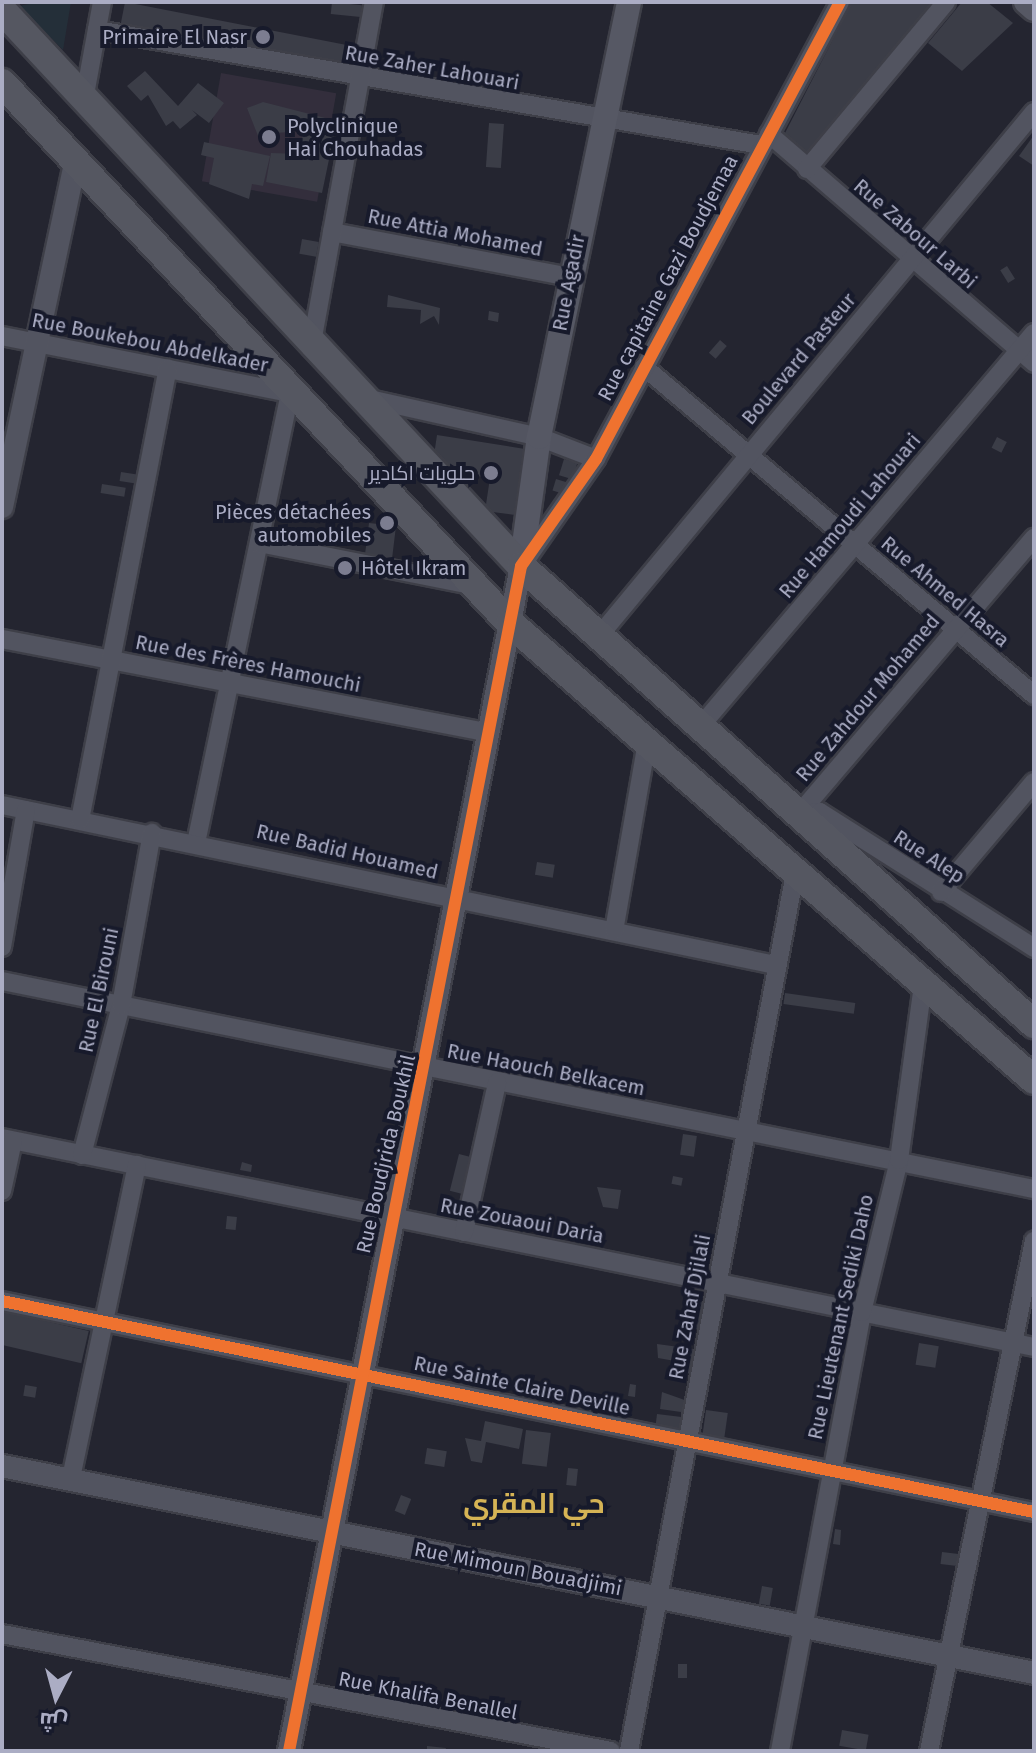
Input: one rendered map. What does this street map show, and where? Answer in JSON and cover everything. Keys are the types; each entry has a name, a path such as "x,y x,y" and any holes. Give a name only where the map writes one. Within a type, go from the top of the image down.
{"main road":[{"name":"Rue Agadir","path":"521,566 539,437 601,120 629,2"},
{"path":"1026,2 1034,9"},
{"path":"2,10 311,348 521,566 1034,1024"},
{"path":"2,83 76,159 290,393 510,623 1034,1080"}],"street":[{"path":"84,100 102,2"},
{"path":"311,348 374,2"},
{"name":"Rue capitaine Gazi Boudjemaa","path":"521,566 596,459 840,2"},
{"path":"807,169 946,2"},
{"name":"Rue Zaher Lahouari","path":"97,30 601,120 765,140"},
{"name":"Boulevard Pasteur","path":"599,636 1034,112"},
{"name":"Rue Zabour Larbi","path":"765,140 807,169 910,261 1027,357"},
{"path":"2,507 76,159"},
{"name":"Rue Attia Mohamed","path":"332,232 570,277"},
{"name":"Rue Hamoudi Lahouari","path":"699,728 855,544 1027,357 1034,333"},
{"name":"Rue Boukebou Abdelkader","path":"2,336 290,393"},
{"name":"Rue Ahmed Hasra","path":"644,367 1034,695"},
{"path":"80,820 168,368"},
{"path":"196,841 232,683 290,393"},
{"path":"358,396 539,437 596,459"},
{"name":"Rue Zahdour Mohamed","path":"798,815 1034,538"},
{"path":"259,543 473,585"},
{"name":"Rue Boudjrida Boukhil","path":"289,1751 327,1530 391,1217 428,1069 451,898 521,566"},
{"name":"Rue des Frères Hamouchi","path":"2,639 486,732"},
{"path":"614,931 647,742"},
{"path":"941,892 1034,782"},
{"name":"Rue Badid Houamed","path":"2,805 196,841 775,965"},
{"path":"2,947 26,810"},
{"name":"Rue Alep","path":"798,815 820,812 941,892 1034,948"},
{"name":"Rue El Birouni","path":"82,1155 121,1005 152,833"},
{"name":"Rue Zahaf Djilali","path":"629,1751 748,1132 775,965 795,873"},
{"name":"Rue Haouch Belkacem","path":"2,981 1034,1189"},
{"name":"Rue Lieutenant Sediki Daho","path":"780,1751 862,1312 899,1160 923,985"},
{"path":"464,1232 497,1083"},
{"path":"2,1191 7,1140"},
{"name":"Rue Zouaoui Daria","path":"7,1140 1034,1347"},
{"path":"71,1478 137,1165"},
{"path":"929,1751 945,1655 1034,1241"},
{"name":"Rue Sainte Claire Deville","path":"2,1301 1034,1512"},
{"name":"Rue Mimoun Bouadjimi","path":"2,1466 1034,1673"},
{"name":"Rue Khalifa Benallel","path":"2,1634 611,1751"}],"shaded area":[{"path":"38,2 71,2 63,50 19,6"},
{"name":"Polyclinique Hai Chouhadas","path":"221,73 336,93 317,202 202,181"}],"building":[{"path":"125,2 356,47 351,72 120,28"},
{"path":"332,2 362,5 361,17 331,14"},
{"path":"852,2 934,2 805,159 783,137"},
{"path":"962,2 987,2 1013,23 962,71 928,43"},
{"path":"145,71 178,106 198,83 224,103 209,123 192,110 197,115 180,129 173,121 166,126 148,95 141,101 127,86"},
{"path":"263,102 337,121 322,193 266,182 271,153 300,154 303,131 275,133 262,146 247,108"},
{"path":"489,123 504,124 501,168 486,167"},
{"path":"1034,135 1034,166 1019,156"},
{"path":"204,142 270,156 263,186 252,184 249,199 209,184 214,158 201,155"},
{"path":"302,239 319,242 316,257 299,254"},
{"path":"1007,266 1015,279 1008,283 1000,270"},
{"path":"388,295 440,308 439,325 434,316 420,324 421,310 387,307"},
{"path":"489,311 499,313 498,322 488,320"},
{"path":"720,340 727,346 716,359 709,353"},
{"name":"حلويات اكادير","path":"437,435 525,449 515,515 485,511 490,478 432,469"},
{"path":"997,437 1007,442 1001,453 992,448"},
{"path":"564,459 577,463 572,479 559,475"},
{"path":"121,472 139,475 137,484 120,481"},
{"path":"556,479 572,484 569,495 552,490"},
{"path":"102,484 126,488 124,497 101,493"},
{"path":"369,523 396,526 392,559 403,567 364,562"},
{"path":"537,862 555,865 553,878 535,875"},
{"path":"785,993 855,1003 854,1014 783,1004"},
{"path":"683,1134 697,1136 694,1157 680,1155"},
{"path":"459,1154 471,1157 461,1194 450,1191"},
{"path":"242,1162 252,1165 251,1172 240,1170"},
{"path":"673,1176 683,1178 681,1186 671,1184"},
{"path":"597,1187 621,1190 618,1209 603,1207"},
{"path":"227,1216 237,1217 236,1230 226,1229"},
{"path":"366,1247 382,1250 380,1259 364,1256"},
{"path":"687,1301 717,1302 716,1330 686,1329"},
{"path":"2,1311 89,1331 81,1363 2,1345"},
{"path":"919,1343 939,1346 935,1368 916,1365"},
{"path":"657,1344 716,1352 711,1377 673,1371 675,1361 658,1358"},
{"path":"630,1384 636,1385 635,1397 628,1396"},
{"path":"25,1385 37,1387 35,1398 23,1396"},
{"path":"662,1392 696,1404 695,1414 660,1409"},
{"path":"706,1410 728,1413 723,1450 701,1447"},
{"path":"657,1414 688,1418 685,1439 654,1435"},
{"path":"485,1421 523,1429 519,1449 486,1442 482,1463 471,1461 465,1438 481,1441"},
{"path":"526,1430 551,1433 547,1467 522,1464"},
{"path":"427,1448 447,1451 444,1467 424,1464"},
{"path":"568,1468 578,1469 576,1486 566,1485"},
{"path":"401,1495 411,1499 405,1515 395,1511"},
{"path":"835,1529 841,1530 840,1545 833,1544"},
{"path":"942,1552 965,1555 963,1567 941,1564"},
{"path":"762,1586 773,1588 770,1606 759,1604"},
{"path":"678,1664 687,1664 687,1678 678,1678"},
{"path":"842,1730 869,1735 866,1750 839,1746"},
{"path":"427,1746 446,1748 445,1751 427,1751"}],"cycle path":[{"path":"289,1751 521,566 596,459 840,2"},
{"path":"2,1301 1034,1512"}],"place":[{"name":"Primaire El Nasr","path":"263,37"},
{"name":"Polyclinique Hai Chouhadas","path":"269,137"},
{"name":"حلويات اكادير","path":"491,473"},
{"name":"Pièces détachées automobiles","path":"387,523"},
{"name":"Hôtel Ikram","path":"345,568"}],"district":[{"name":"حي المقري","path":"534,1504"}]}
